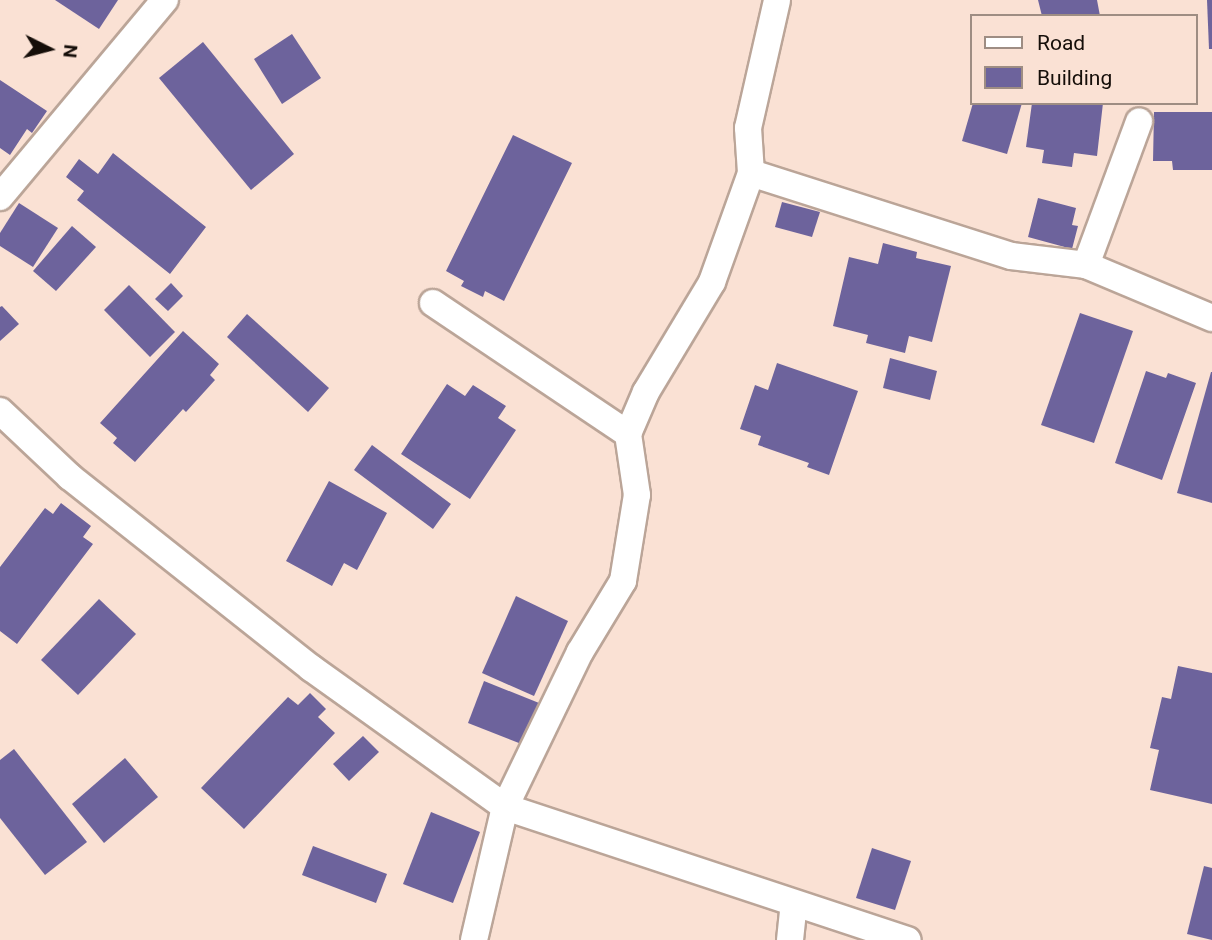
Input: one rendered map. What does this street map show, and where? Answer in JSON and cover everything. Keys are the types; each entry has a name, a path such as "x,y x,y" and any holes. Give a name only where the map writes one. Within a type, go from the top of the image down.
{"street":[{"path":"0,197 164,0"},
{"path":"474,940 505,807 580,652 623,581 636,495 628,434 646,391 712,282 751,173 748,128 777,0"},
{"path":"1086,264 1139,122"},
{"path":"751,173 1012,256 1086,264 1212,318"},
{"path":"433,303 628,434"},
{"path":"0,411 70,477 311,668 505,807 908,940"},
{"path":"790,940 794,904"}],"building":[{"path":"55,0 118,0 99,29"},
{"path":"1038,0 1097,0 1100,14 1042,14"},
{"path":"1207,0 1212,0 1212,49 1209,49"},
{"path":"292,34 321,78 282,104 254,59"},
{"path":"203,42 294,154 251,190 159,78"},
{"path":"0,80 47,111 32,133 27,129 10,155 0,148"},
{"path":"972,105 1021,105 1007,154 962,141"},
{"path":"1032,105 1103,105 1097,156 1074,153 1072,167 1042,163 1044,150 1026,147"},
{"path":"1154,112 1212,112 1212,170 1173,170 1172,161 1153,161"},
{"path":"513,135 572,163 504,301 485,291 483,297 461,286 464,281 446,271"},
{"path":"113,153 206,227 170,274 77,200 84,191 66,177 79,159 98,174"},
{"path":"1038,198 1076,208 1072,225 1078,226 1072,249 1028,237"},
{"path":"782,202 820,212 812,237 775,227"},
{"path":"19,203 58,228 33,267 0,246 0,233"},
{"path":"72,226 96,247 56,291 33,271"},
{"path":"883,243 917,252 916,258 951,266 932,342 909,336 905,353 866,343 868,335 833,326 849,257 878,264"},
{"path":"171,283 183,296 168,311 155,299"},
{"path":"129,285 175,332 150,357 104,310"},
{"path":"0,307 19,324 0,341"},
{"path":"1080,313 1133,331 1094,443 1041,425"},
{"path":"247,314 329,388 308,412 227,337"},
{"path":"183,331 219,364 210,375 215,380 186,412 183,409 135,462 113,443 117,438 100,423"},
{"path":"890,358 937,371 930,400 883,388"},
{"path":"777,363 858,391 829,475 807,467 809,463 758,445 761,436 740,429 755,385 768,390"},
{"path":"1146,371 1166,378 1168,373 1196,383 1162,480 1115,463"},
{"path":"1212,372 1212,503 1177,493"},
{"path":"447,384 465,396 473,385 506,406 498,418 516,430 470,499 401,454"},
{"path":"372,445 451,504 433,529 354,470"},
{"path":"329,481 387,513 357,570 344,563 332,586 286,561"},
{"path":"61,503 91,526 83,537 93,544 17,644 0,631 0,567 45,508 53,514"},
{"path":"516,596 568,621 534,696 482,673"},
{"path":"99,599 136,634 78,695 41,660"},
{"path":"1178,666 1212,673 1212,804 1150,790 1159,750 1150,748 1162,697 1171,699"},
{"path":"484,681 549,707 524,745 468,723"},
{"path":"310,693 326,709 318,717 335,733 244,829 201,788 288,697 298,705"},
{"path":"363,736 379,752 349,781 333,764"},
{"path":"14,749 87,842 45,875 0,818 0,760"},
{"path":"125,758 158,797 104,843 72,804"},
{"path":"431,812 480,832 453,903 403,884"},
{"path":"313,846 387,874 376,903 302,875"},
{"path":"872,848 911,861 895,910 856,898"},
{"path":"1204,866 1212,868 1212,940 1187,934"}]}
